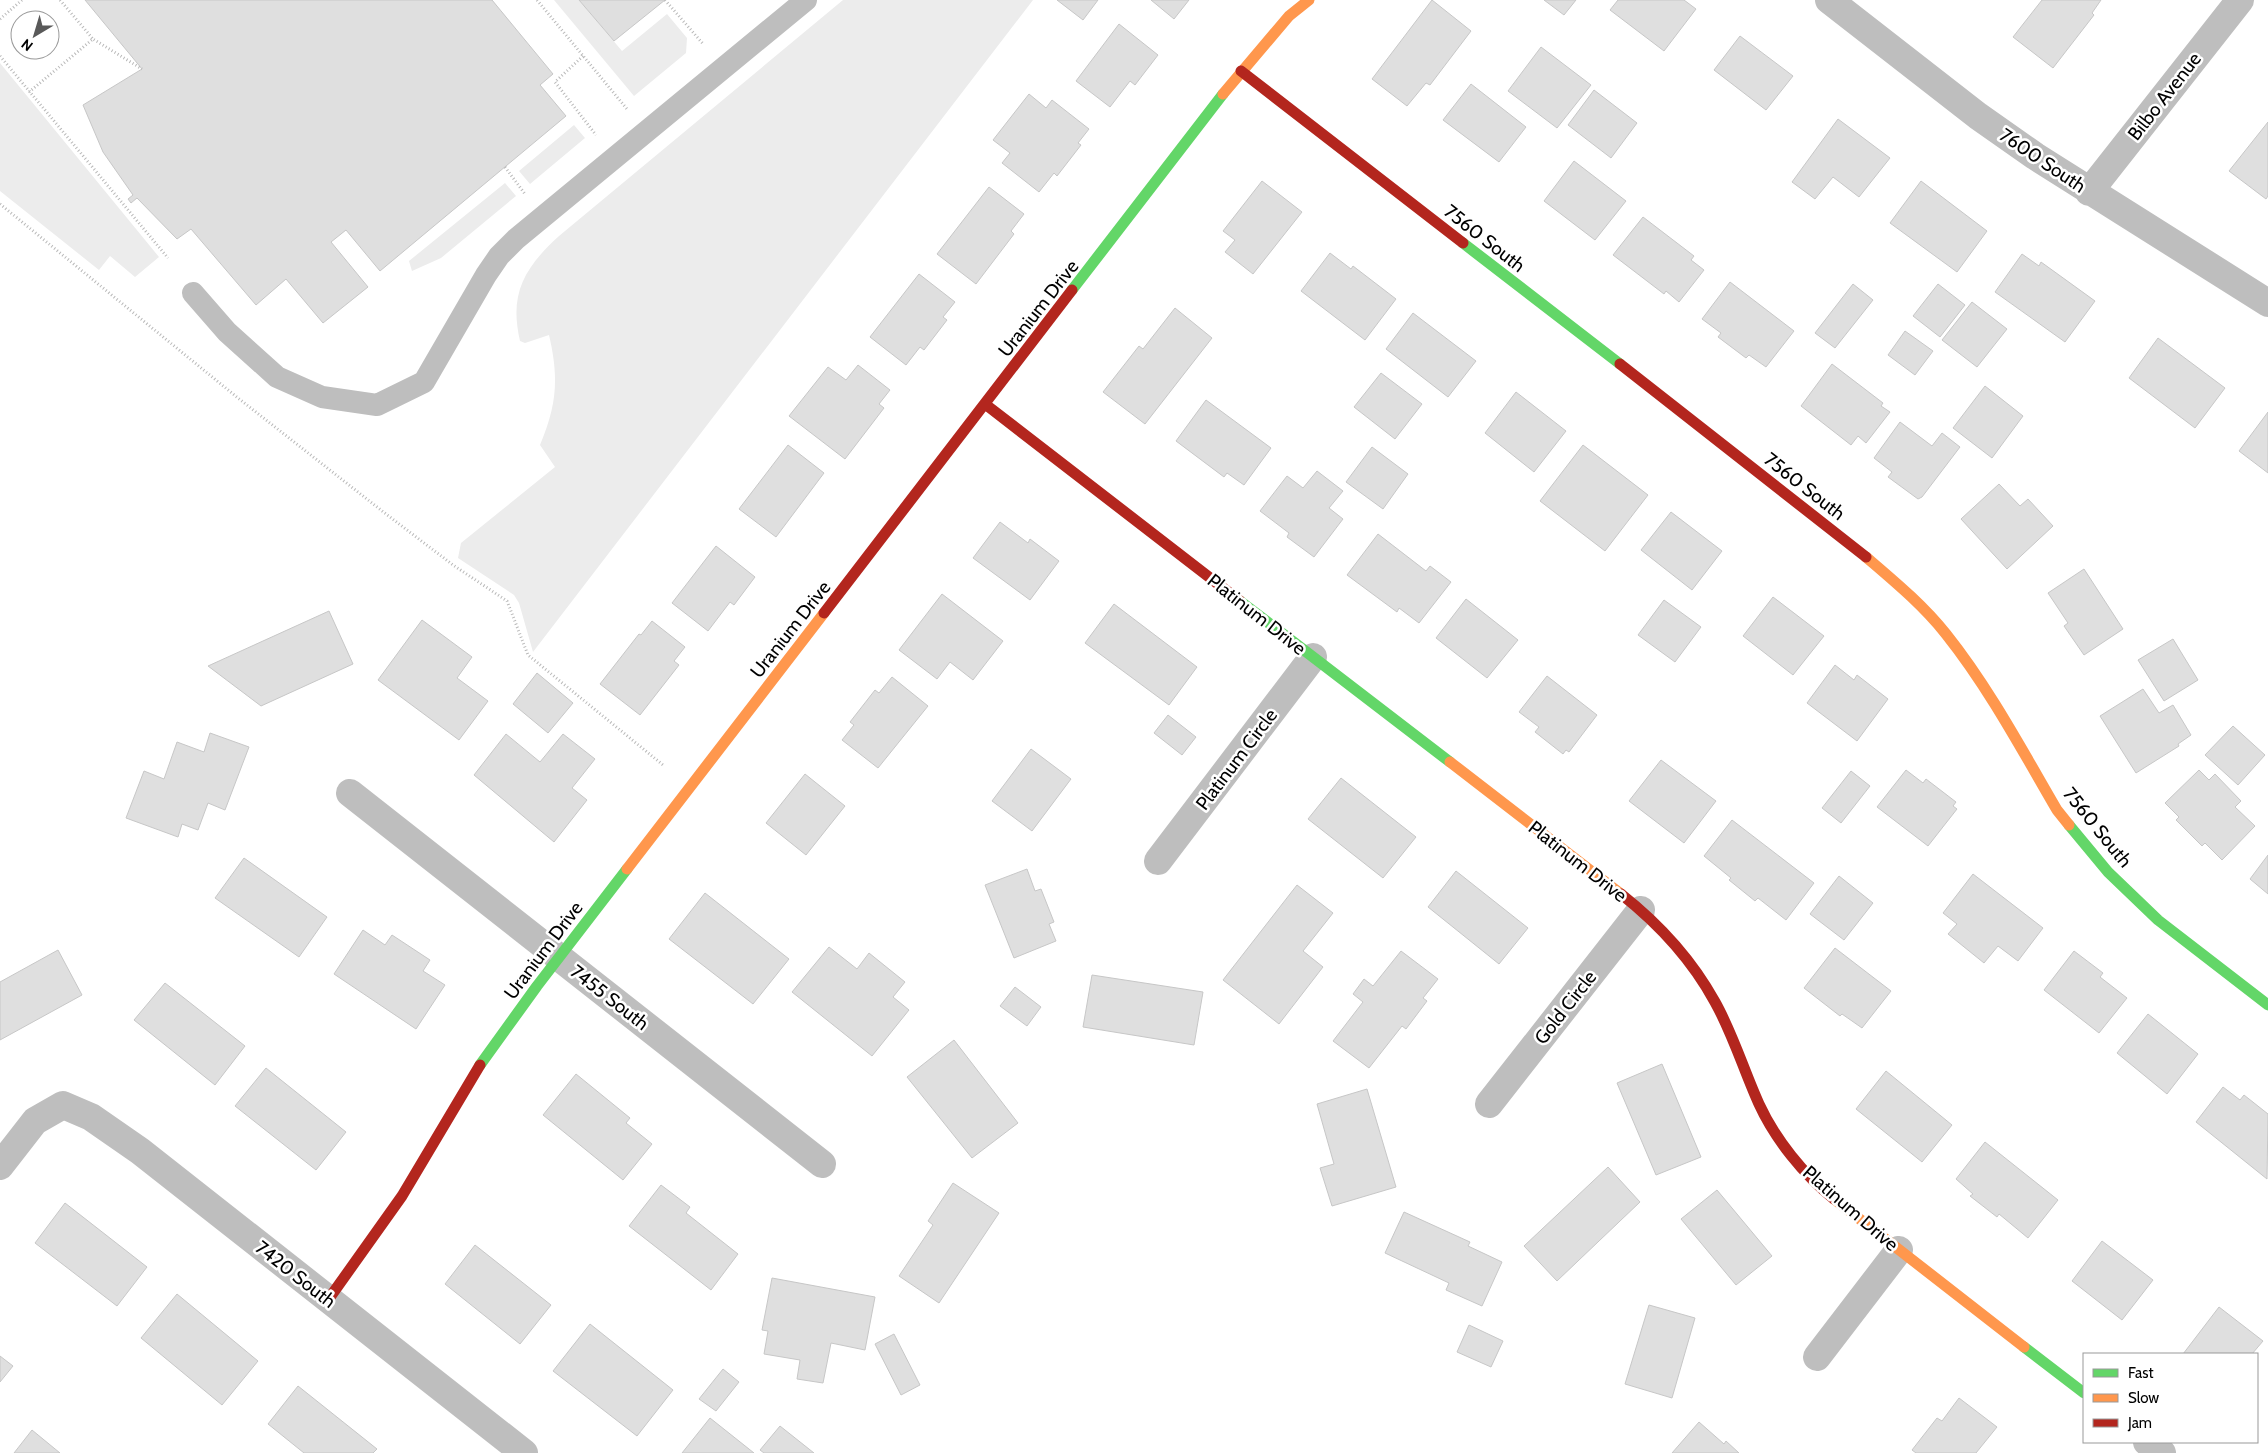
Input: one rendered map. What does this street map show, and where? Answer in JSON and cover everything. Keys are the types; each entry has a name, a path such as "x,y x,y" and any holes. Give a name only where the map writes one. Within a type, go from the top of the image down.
{"street":[{"name":"Uranium Drive","path":"328,1300 402,1196 470,1080 559,957 1241,71 1289,16 1309,0"},
{"name":"7600 South","path":"1829,0 1978,116 2089,192 2268,303"},
{"name":"Bilbo Avenue","path":"2089,192 2240,0"},
{"name":"7560 South","path":"1241,71 1846,540 1902,588 1945,633 1989,693 2057,810 2108,872 2158,920 2268,1005"},
{"name":"Platinum Drive","path":"986,404 1641,910 1690,961 1716,1003 1760,1106 1790,1154 1828,1194 2083,1392"},
{"name":"Platinum Circle","path":"1158,861 1313,657"},
{"name":"7455 South","path":"350,793 822,1164"},
{"name":"Gold Circle","path":"1489,1104 1641,910"},
{"name":"7420 South","path":"0,1166 35,1121 63,1105 91,1117 140,1151 524,1453"},
{"path":"1817,1357 1899,1250"},
{"path":"2148,1443 2162,1453"}],"lane":[{"path":"193,293 227,332 277,377 322,397 377,405 424,382 486,275 499,256 516,239 806,0"}],"path":[{"path":"0,19 22,0"},
{"path":"60,0 93,39 142,69"},
{"path":"537,0 627,110"},
{"path":"665,0 704,46"},
{"path":"29,92 93,39"},
{"path":"0,56 168,258"},
{"path":"583,56 555,82 596,136"},
{"path":"505,167 526,194"},
{"path":"0,204 386,514 453,565 507,601 528,655 663,765"}],"shaded area":[{"path":"554,0 579,0 622,51 667,14 687,38 686,53 634,96"},
{"path":"843,0 1033,0 533,652 519,603 514,595 458,558 461,543 555,467 540,445 550,417 555,391 552,350 549,335 525,343 520,341 517,309 522,283 537,259 559,236"},
{"path":"0,63 159,257 135,277 110,256 99,270 0,191"},
{"path":"574,125 585,138 530,184 519,171"},
{"path":"505,183 516,196 441,258 412,271 409,261"}],"building":[{"path":"85,0 492,0 553,74 540,85 566,116 380,271 346,230 331,242 368,287 323,323 286,279 256,305 191,229 177,239 137,198 131,203 128,199 133,195 103,152 83,105 142,69"},
{"path":"579,0 665,0 614,41"},
{"path":"1057,0 1098,0 1083,20"},
{"path":"1151,0 1189,0 1174,19"},
{"path":"1432,0 1471,31 1430,85 1426,83 1407,106 1372,79"},
{"path":"1544,0 1576,0 1564,15"},
{"path":"1618,0 1684,0 1696,9 1664,51 1610,10"},
{"path":"2042,0 2101,0 2092,13 2094,15 2053,68 2013,37"},
{"path":"1119,24 1158,55 1135,85 1130,81 1110,107 1076,81"},
{"path":"1740,36 1793,76 1766,110 1714,70"},
{"path":"1541,47 1591,85 1557,128 1508,91"},
{"path":"1471,84 1526,127 1499,162 1443,120"},
{"path":"1594,90 1637,123 1611,158 1568,125"},
{"path":"1029,94 1046,108 1052,100 1089,129 1078,143 1081,145 1057,176 1054,173 1039,192 1002,163 1010,153 993,140"},
{"path":"1838,119 1890,158 1859,197 1833,177 1815,199 1792,182"},
{"path":"2268,122 2268,196 2266,199 2229,171"},
{"path":"1574,161 1626,201 1595,240 1544,201"},
{"path":"1262,181 1302,212 1253,274 1225,252 1235,240 1223,231"},
{"path":"1921,181 1987,231 1957,272 1890,223"},
{"path":"989,187 1024,214 1011,231 1014,234 976,284 937,254"},
{"path":"1643,217 1694,256 1691,260 1704,270 1679,302 1666,291 1664,294 1613,255"},
{"path":"1330,253 1351,269 1353,266 1396,299 1365,340 1301,291"},
{"path":"2022,254 2039,266 2041,262 2095,301 2065,342 1995,292"},
{"path":"919,274 955,302 943,317 947,320 924,350 920,347 906,365 870,337"},
{"path":"1730,282 1794,331 1766,367 1749,355 1746,358 1718,337 1721,333 1702,319"},
{"path":"1853,284 1873,300 1835,348 1815,333"},
{"path":"1938,284 1965,305 1940,337 1913,316"},
{"path":"1972,302 2007,329 1977,367 1942,340"},
{"path":"1175,308 1212,338 1145,424 1103,392 1139,346 1143,349"},
{"path":"1413,313 1476,361 1448,397 1386,349"},
{"path":"1905,331 1933,351 1915,375 1888,355"},
{"path":"2158,338 2225,388 2195,428 2129,378"},
{"path":"1832,364 1883,403 1881,406 1890,412 1866,443 1858,436 1851,445 1801,406"},
{"path":"858,365 890,390 879,404 884,408 845,459 789,416 828,367 846,380"},
{"path":"1381,373 1422,404 1395,439 1354,407"},
{"path":"1985,386 2023,416 1992,458 1953,428"},
{"path":"1516,392 1566,431 1534,472 1485,433"},
{"path":"1206,400 1271,448 1244,485 1227,473 1224,477 1176,441"},
{"path":"2268,412 2268,473 2239,451"},
{"path":"1900,422 1932,446 1942,433 1960,447 1922,497 1918,499 1888,477 1892,472 1874,458"},
{"path":"788,445 824,473 776,537 739,509"},
{"path":"1583,445 1648,495 1605,551 1540,501"},
{"path":"1372,447 1408,474 1383,509 1346,482"},
{"path":"1317,471 1343,491 1329,508 1343,519 1314,557 1287,537 1289,533 1260,511 1287,476 1303,488"},
{"path":"1999,484 2020,506 2028,499 2053,526 2007,569 1961,519"},
{"path":"1671,512 1722,551 1692,590 1641,550"},
{"path":"1000,522 1028,543 1030,539 1059,561 1030,600 973,558"},
{"path":"1378,534 1426,571 1430,566 1451,582 1419,623 1399,608 1397,612 1347,575"},
{"path":"716,546 755,577 734,605 730,602 708,631 672,603"},
{"path":"2084,569 2123,629 2084,655 2064,626 2068,623 2048,593"},
{"path":"942,594 1003,641 973,680 950,662 937,679 899,650"},
{"path":"1773,597 1824,636 1793,675 1743,636"},
{"path":"1466,599 1518,640 1487,678 1436,638"},
{"path":"1664,600 1701,627 1675,662 1638,635"},
{"path":"1114,604 1197,667 1169,705 1085,643"},
{"path":"329,611 353,664 261,706 208,666"},
{"path":"422,620 472,657 457,678 488,701 459,740 378,680"},
{"path":"652,621 685,647 674,661 679,665 640,715 600,684 639,634 641,635"},
{"path":"2173,639 2198,680 2164,701 2138,660"},
{"path":"1835,665 1854,680 1857,675 1888,699 1857,741 1807,703"},
{"path":"537,673 573,703 548,733 513,704"},
{"path":"1547,676 1597,715 1569,752 1566,750 1563,754 1535,732 1539,727 1519,712"},
{"path":"892,677 928,706 878,768 842,740 854,725 850,722 875,690 879,693"},
{"path":"2143,689 2159,713 2173,705 2191,735 2178,744 2179,746 2136,773 2100,716"},
{"path":"1168,715 1196,737 1182,755 1154,733"},
{"path":"2233,726 2265,755 2238,785 2205,755"},
{"path":"210,733 249,747 225,810 208,803 198,830 182,824 178,837 126,818 144,771 164,779 177,742 204,752"},
{"path":"506,734 540,762 563,734 595,759 572,788 587,800 554,842 474,775"},
{"path":"1031,749 1071,779 1032,831 992,801"},
{"path":"1661,760 1716,801 1684,843 1629,801"},
{"path":"1906,770 1923,783 1926,779 1956,802 1953,806 1957,809 1928,846 1877,807"},
{"path":"2199,770 2209,780 2215,774 2241,801 2235,807 2255,826 2222,860 2205,843 2202,846 2176,820 2179,817 2165,803"},
{"path":"1851,771 1870,786 1841,823 1822,808"},
{"path":"805,774 845,806 806,855 766,823"},
{"path":"1341,778 1416,837 1383,878 1308,819"},
{"path":"1732,820 1814,883 1786,920 1758,898 1755,901 1704,856"},
{"path":"2268,855 2268,894 2250,879"},
{"path":"244,858 327,917 299,957 215,898"},
{"path":"1027,869 1035,891 1041,889 1054,922 1049,924 1056,941 1014,958 985,885"},
{"path":"1456,871 1528,928 1499,964 1428,907"},
{"path":"1973,874 2043,928 2018,961 1998,946 1984,963 1948,934 1957,924 1943,913"},
{"path":"1839,876 1873,903 1844,940 1810,914"},
{"path":"1297,885 1333,913 1303,951 1323,967 1279,1024 1223,980"},
{"path":"705,893 789,959 753,1004 669,939"},
{"path":"363,930 385,945 392,935 430,960 423,971 445,985 416,1029 334,974"},
{"path":"829,947 857,969 869,953 905,982 893,997 909,1010 872,1056 792,992"},
{"path":"1835,948 1891,991 1862,1028 1842,1014 1840,1016 1804,988"},
{"path":"58,950 82,995 0,1040 0,982"},
{"path":"1401,951 1438,979 1423,998 1427,1001 1406,1029 1402,1026 1369,1068 1333,1041 1363,1002 1353,994 1364,979 1373,986"},
{"path":"2074,951 2103,973 2100,977 2127,998 2099,1033 2044,990"},
{"path":"1092,975 1203,992 1194,1045 1083,1027"},
{"path":"165,983 245,1046 215,1085 134,1020"},
{"path":"1015,987 1041,1007 1027,1026 1000,1006"},
{"path":"2148,1014 2198,1054 2167,1094 2117,1053"},
{"path":"954,1040 1018,1123 972,1158 907,1077"},
{"path":"1662,1064 1701,1157 1656,1175 1617,1083"},
{"path":"266,1068 346,1132 316,1170 235,1106"},
{"path":"1886,1071 1952,1125 1922,1162 1856,1109"},
{"path":"576,1074 630,1118 626,1123 652,1144 623,1180 543,1115"},
{"path":"2223,1087 2240,1100 2244,1095 2268,1114 2267,1179 2196,1122"},
{"path":"1367,1089 1396,1187 1332,1206 1320,1168 1334,1164 1317,1104"},
{"path":"1985,1142 2058,1200 2028,1238 1999,1214 1997,1217 1970,1196 1973,1194 1956,1179"},
{"path":"1608,1167 1640,1202 1557,1281 1524,1246"},
{"path":"953,1183 999,1213 939,1303 899,1276 933,1225 928,1221"},
{"path":"661,1185 690,1207 686,1213 738,1254 711,1290 629,1226"},
{"path":"1717,1190 1772,1256 1736,1285 1681,1219"},
{"path":"65,1203 147,1267 117,1306 35,1243"},
{"path":"1404,1212 1470,1242 1468,1246 1502,1262 1482,1306 1446,1290 1449,1283 1385,1253"},
{"path":"2102,1241 2153,1280 2122,1320 2072,1281"},
{"path":"475,1245 551,1305 520,1344 445,1284"},
{"path":"772,1278 875,1297 865,1350 831,1343 823,1383 797,1379 800,1360 764,1354 768,1331 762,1330"},
{"path":"177,1294 258,1361 222,1405 141,1338"},
{"path":"1649,1305 1695,1318 1672,1398 1625,1384"},
{"path":"2219,1307 2263,1341 2253,1353 2184,1353"},
{"path":"590,1324 673,1390 637,1436 553,1371"},
{"path":"1469,1325 1503,1341 1491,1367 1457,1352"},
{"path":"894,1334 920,1385 901,1395 875,1344"},
{"path":"0,1356 13,1366 0,1382"},
{"path":"723,1369 739,1382 716,1411 699,1399"},
{"path":"298,1386 377,1449 373,1453 304,1453 268,1424"},
{"path":"1959,1398 1997,1427 1976,1453 1916,1453 1912,1450 1937,1418 1942,1421"},
{"path":"710,1418 754,1453 682,1453"},
{"path":"1699,1422 1724,1444 1726,1441 1739,1453 1672,1453"},
{"path":"780,1426 814,1453 764,1453 760,1450"},
{"path":"32,1430 60,1453 14,1453"}],"traffic: fast":[{"path":"1072,290 1223,94"},
{"path":"1463,243 1620,364"},
{"path":"1240,601 1450,762"},
{"path":"2069,825 2108,872 2158,920 2268,1005"},
{"path":"480,1065 537,986 627,869"},
{"path":"2024,1347 2083,1392"}],"traffic: slow":[{"path":"1223,94 1289,16 1309,0"},
{"path":"1866,557 1928,613 1962,655 2005,720 2057,810 2069,825"},
{"path":"627,869 824,613"},
{"path":"1450,762 1621,894"},
{"path":"1834,1199 2024,1347"}],"traffic: jam":[{"path":"1241,71 1463,243"},
{"path":"824,613 1072,290"},
{"path":"1620,364 1866,557"},
{"path":"985,404 1240,601"},
{"path":"1621,894 1661,930 1696,972 1721,1014 1759,1104 1773,1130 1801,1168 1834,1199"},
{"path":"328,1300 402,1196 480,1065"}]}
